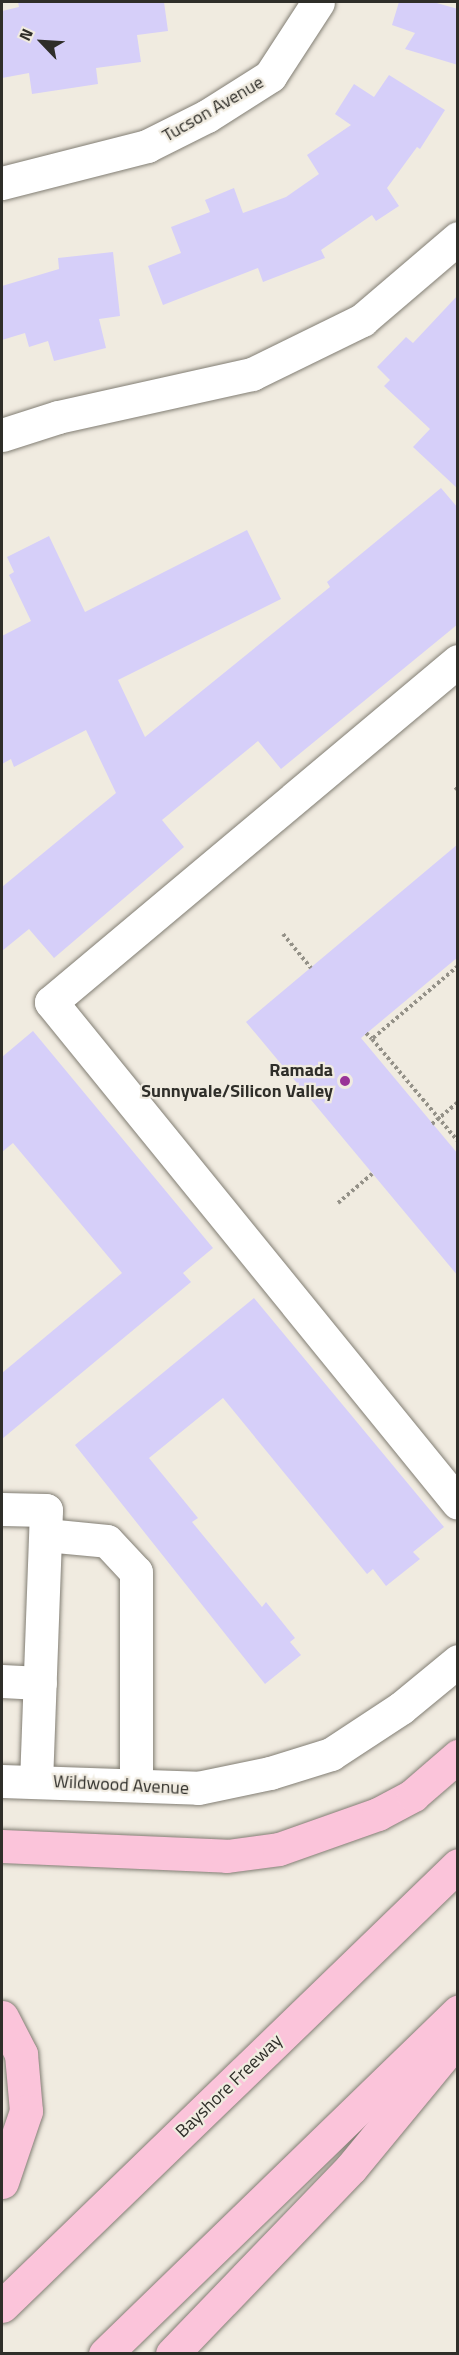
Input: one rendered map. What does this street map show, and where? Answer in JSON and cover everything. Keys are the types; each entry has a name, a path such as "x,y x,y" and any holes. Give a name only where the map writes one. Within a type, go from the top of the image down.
{"highway":[{"path":"2,1846 227,1856 279,1849 378,1814 412,1795 458,1756"},
{"name":"Bayshore Freeway","path":"2,2306 458,1865"},
{"path":"105,2354 458,2012"},
{"path":"2,2017 21,2054 26,2111 2,2182"},
{"path":"172,2354 351,2168 458,2038"}],"street":[{"name":"Tucson Avenue","path":"2,183 147,146 207,116 270,76 318,2"},
{"path":"2,435 58,417 252,374 362,320 458,238"},
{"path":"458,661 51,1002 458,1503"},
{"path":"2,1509 46,1510 36,1781"},
{"path":"46,1535 107,1541 136,1572 136,1785"},
{"name":"Wildwood Avenue","path":"2,1781 198,1788 270,1773 331,1754 401,1708 458,1661"},
{"path":"2,1681 40,1683"}],"path":[{"path":"283,934 311,968"},
{"path":"372,1039 458,966"},
{"path":"366,1033 458,1141"},
{"path":"432,1124 458,1102"},
{"path":"338,1203 372,1174"}],"building":[{"path":"18,2 164,2 168,31 137,35 141,62 96,68 98,84 32,94 29,73 2,78 2,11 19,7"},
{"path":"399,2 433,2 458,9 458,65 405,49 415,33 392,25"},
{"path":"389,75 445,110 420,149 417,147 387,188 399,206 376,221 372,215 321,250 325,258 263,282 258,268 163,305 148,266 181,253 171,227 210,212 205,200 234,188 243,213 286,197 319,174 307,155 351,125 335,114 354,84 374,97"},
{"path":"113,252 120,316 99,319 106,348 54,361 48,341 29,347 25,333 2,340 2,286 59,269 58,258"},
{"path":"458,295 458,489 413,447 430,429 384,386 390,380 377,367 406,337 413,343"},
{"path":"441,488 458,508 458,624 281,769 258,741 162,820 184,847 54,958 29,929 2,951 2,887 116,793 86,730 14,767 11,759 2,764 2,636 31,621 9,575 14,572 7,557 49,536 85,612 247,530 281,599 118,680 145,737 330,587 327,582"},
{"name":"Ramada Sunnyvale/Silicon Valley","path":"458,844 458,957 361,1038 458,1154 458,1276 246,1022"},
{"path":"33,1031 213,1248 183,1273 191,1282 2,1439 2,1373 122,1273 13,1143 2,1152 2,1057"},
{"path":"254,1298 444,1527 413,1552 420,1559 386,1586 373,1569 367,1574 223,1398 149,1458 198,1518 192,1522 262,1607 266,1602 295,1638 290,1642 301,1655 265,1684 75,1445"}],"place":[{"name":"Ramada Sunnyvale/Silicon Valley","path":"345,1081"}]}
